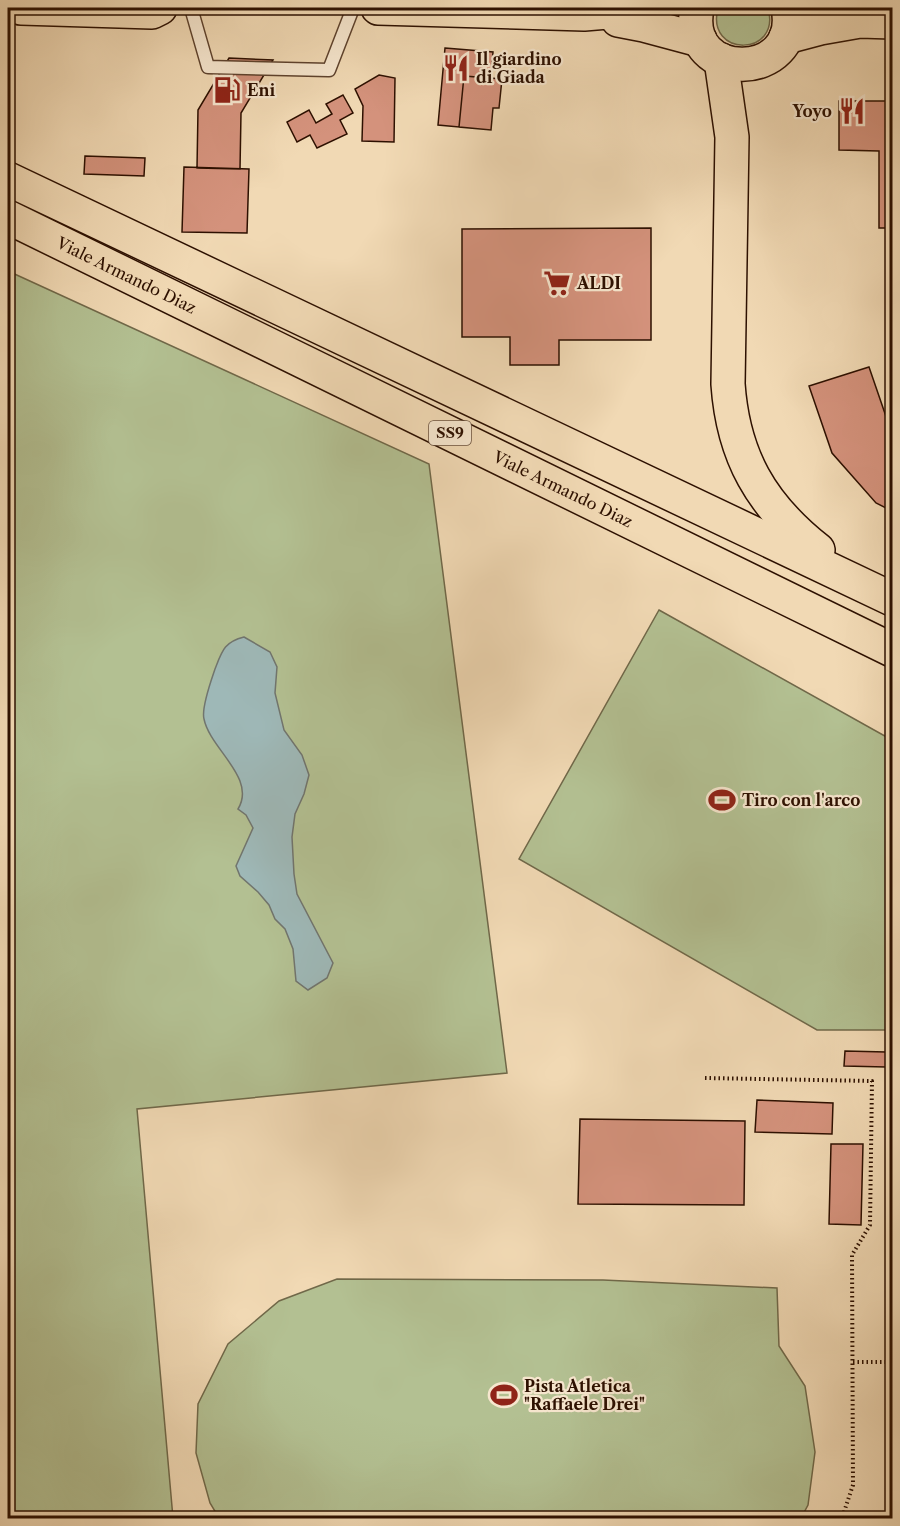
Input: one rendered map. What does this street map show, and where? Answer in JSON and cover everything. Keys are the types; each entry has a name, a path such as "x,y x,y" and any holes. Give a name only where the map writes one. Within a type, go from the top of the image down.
{"main road":[{"path":"21,8 152,12 160,8"},
{"path":"378,8 584,14 655,8"},
{"path":"697,8 695,20 724,55 732,137 728,384 729,407 736,438 764,494 786,523 860,582"},
{"path":"584,14 644,25 724,55 772,55 791,17 820,28 860,21 892,22"},
{"name":"SS9","path":"8,179 892,598"},
{"name":"Viale Armando Diaz","path":"8,217 892,650"}],"lane":[{"path":"191,8 207,67 329,70 353,8"}],"path":[{"path":"705,1078 872,1081 870,1226 852,1255 853,1485 842,1518"},
{"path":"853,1362 892,1362"}],"green space":[{"path":"718,8 768,8 769,24 764,36 755,43 743,45 732,43 722,36 717,24"},
{"path":"8,271 429,464 507,1073 137,1109 173,1518 8,1518"},
{"name":"Tiro con l'arco","path":"659,610 892,740 892,1030 817,1030 519,859"},
{"name":"Pista Atletica \"Raffaele Drei\"","path":"337,1279 603,1280 777,1288 779,1346 805,1386 815,1452 808,1505 801,1518 219,1518 210,1503 196,1453 198,1404 228,1344 279,1301"},
{"path":"891,1417 892,1518 890,1518"}],"water":[{"path":"244,637 270,652 277,667 275,693 284,730 302,755 309,775 295,814 292,837 294,874 297,894 333,963 327,978 308,990 296,981 293,949 285,929 275,919 269,905 258,892 240,876 236,866 253,828 246,815 238,809 242,797 242,786 208,730 203,714 207,694 222,652 232,642"}],"building":[{"path":"445,48 493,52 491,78 464,76 459,127 438,125"},
{"path":"229,58 273,60 241,113 240,169 197,168 198,110"},
{"path":"379,75 395,78 394,142 362,141 363,106 355,89"},
{"path":"464,76 502,79 499,108 493,108 491,130 459,127"},
{"path":"343,95 353,113 340,120 347,134 317,148 310,135 297,142 287,122 309,110 316,123 332,114 326,104"},
{"path":"839,101 892,101 892,228 879,228 879,151 839,150"},
{"path":"85,156 145,158 144,176 84,174"},
{"path":"184,167 249,169 247,233 182,232"},
{"name":"ALDI","path":"651,228 651,340 559,340 559,365 510,365 510,337 462,337 462,229"},
{"path":"869,367 892,434 892,511 876,503 832,453 809,386"},
{"path":"845,1051 886,1052 886,1067 844,1066"},
{"path":"757,1100 833,1103 832,1134 755,1132"},
{"path":"580,1119 745,1121 744,1205 578,1204"},
{"path":"831,1144 863,1144 861,1225 829,1224"}],"place":[{"name":"Il giardino di Giada","path":"456,68"},
{"name":"Eni","path":"227,90"},
{"name":"Yoyo","path":"852,111"},
{"name":"ALDI","path":"557,283"},
{"name":"Tiro con l'arco","path":"722,800"},
{"name":"Pista Atletica \"Raffaele Drei\"","path":"504,1395"}]}
